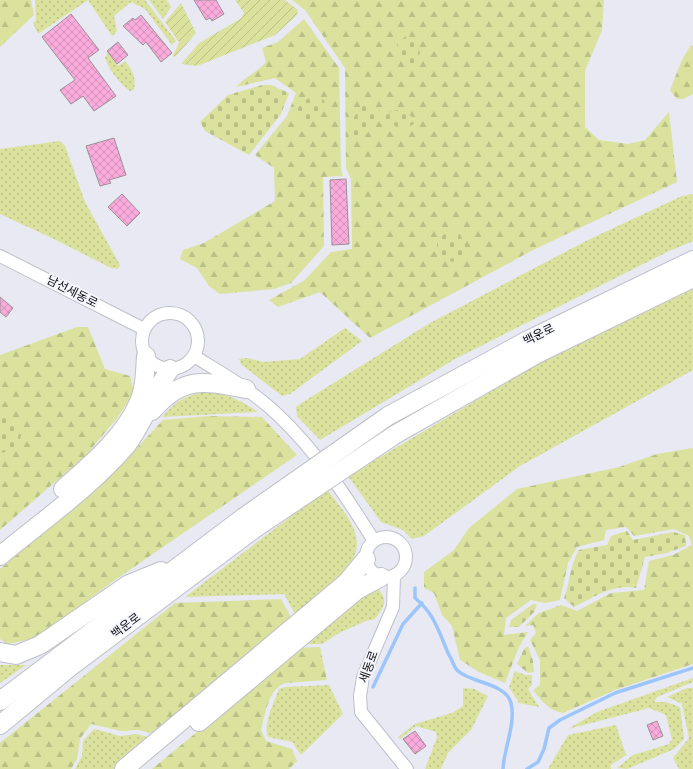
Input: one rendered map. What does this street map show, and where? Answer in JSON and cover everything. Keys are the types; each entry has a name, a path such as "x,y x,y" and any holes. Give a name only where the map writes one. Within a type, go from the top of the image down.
{"highway":[{"name":"백운로","path":"0,725 70,667 169,593 249,523 388,416 528,340 693,260"},
{"name":"백운로","path":"0,702 185,561 396,434 537,354 693,278"},
{"path":"0,542 92,463 119,434 138,404 144,385 146,356"},
{"path":"137,429 158,386 170,369"},
{"path":"0,556 100,474 170,392 187,385 206,382 246,389"},
{"path":"124,769 336,592 346,583 366,559"},
{"path":"0,652 16,655 40,645 129,584 185,561"},
{"path":"144,769 357,590 387,576"},
{"path":"0,736 169,593"}],"street":[{"name":"남선세동로","path":"0,256 144,328"},
{"path":"170,313 184,316 191,322 196,330 198,339 194,356 179,368 160,368 152,363 146,356 142,347 144,328 157,316 170,313"},
{"path":"194,356 246,389 278,414 308,446 339,486 374,541"},
{"path":"380,538 392,538 403,546 405,552 405,565 402,570 387,576 371,572 366,559 369,546 374,541 380,538"},
{"name":"세동로","path":"387,576 393,607 363,677 360,696 362,712 407,769"}],"green space":[{"path":"0,0 31,0 34,15 0,47"},
{"path":"35,0 88,0 38,34 33,23 36,20"},
{"path":"88,0 145,0 176,41 172,45 145,9 131,2 114,16 117,31 112,36"},
{"path":"149,0 167,0 171,7 163,19"},
{"path":"235,0 285,0 298,10 297,15 275,35 197,66 181,64 199,43 240,19 244,13"},
{"path":"292,0 604,0 602,30 585,71 585,127 599,140 628,144 645,140 669,112 677,182 533,250 370,338 320,292 278,307 269,300 305,280 331,252 352,249 351,179 346,168 345,68 305,10"},
{"path":"181,3 196,33 175,57 173,56 179,42 165,22"},
{"path":"304,19 339,68 341,169 343,176 323,177 324,246 291,283 274,289 220,294 209,286 197,268 180,259 183,250 204,243 275,201 274,168 255,155 287,116 296,93 275,78 236,87 266,62 262,48 278,42"},
{"path":"406,36 416,38 420,53 414,66 406,68 397,44"},
{"path":"691,45 693,46 693,94 683,99 677,99 670,90 682,60"},
{"path":"108,53 118,66 125,61 128,65 132,71 135,81 134,90 130,91 115,76 105,57"},
{"path":"262,85 271,85 289,93 281,114 249,155 205,131 200,122 228,95"},
{"path":"313,96 324,100 325,110 320,115 308,122 301,122 297,110 301,103"},
{"path":"364,102 385,114 400,109 418,121 406,129 397,127 380,118 363,138 349,136 351,122"},
{"path":"60,141 65,146 85,202 120,265 118,269 111,268 0,214 0,149"},
{"path":"693,194 693,241 667,252 455,359 320,440 297,416 296,407 303,402 430,323 588,240 682,196"},
{"path":"458,231 465,243 464,255 453,262 437,257 437,239 448,232"},
{"path":"693,289 693,370 520,466 424,536 412,539 403,530 381,522 348,476 536,365"},
{"path":"77,327 88,327 105,369 130,376 134,392 118,417 86,455 0,530 0,355"},
{"path":"345,328 362,341 290,394 282,396 241,364 239,359 248,358 263,362 300,359"},
{"path":"210,391 235,399 258,412 162,417 183,399 195,394"},
{"path":"0,411 16,424 22,433 18,446 0,454"},
{"path":"208,416 262,417 297,455 115,580 36,638 8,644 0,639 0,569 105,482 163,420"},
{"path":"693,448 693,664 615,690 563,713 549,707 533,690 540,685 540,660 530,640 536,633 533,625 525,626 539,613 561,605 577,611 611,593 644,590 649,561 673,555 692,545 689,536 674,529 634,536 626,527 606,530 604,540 577,547 568,563 560,600 545,603 531,600 506,618 504,635 528,632 519,647 505,683 479,672 460,660 452,626 442,615 434,593 424,588 424,572 454,550 469,528 517,489 619,467 657,454"},
{"path":"327,489 344,511 351,523 356,536 357,548 353,560 337,581 315,599 295,614 284,594 185,597"},
{"path":"627,531 633,540 673,532 685,535 686,546 667,553 645,557 636,588 620,587 612,589 574,607 564,598 573,562 579,550 607,545 611,536"},
{"path":"370,589 379,590 384,598 384,604 375,619 366,621 339,633 322,644 306,644"},
{"path":"281,599 292,619 155,734 138,730 121,731 91,724 80,739 77,759 71,769 0,769 0,743 175,603"},
{"path":"533,604 537,605 534,612 519,627 509,627 511,620"},
{"path":"528,646 533,661 534,672 528,673 517,664 524,649"},
{"path":"320,647 327,680 285,683 279,686 268,703 264,717 261,730 266,741 292,749 297,761 289,769 152,769 299,648"},
{"path":"0,665 26,665 0,683"},
{"path":"515,671 525,675 532,675 532,685 528,689 539,707 519,703 509,687"},
{"path":"693,678 693,682 657,697 654,702 666,702 680,707 684,739 674,749 627,769 617,768 633,755 669,744 672,739 666,715 649,708 568,729 597,712"},
{"path":"329,685 343,714 301,755 292,742 268,737 268,719 279,689 285,687"},
{"path":"463,688 474,689 488,696 471,730 448,753 441,769 425,769 437,737 436,732 416,726 400,739 398,737 415,724 452,713 463,706"},
{"path":"687,688 693,688 693,769 679,769 673,758 689,738 682,704 667,697"},
{"path":"616,725 626,755 611,765 611,769 548,769 568,735"},
{"path":"94,729 120,736 137,734 151,738 114,769 75,769 82,756 83,741"}],"building":[{"path":"194,0 216,0 224,14 212,21 210,18 206,20"},
{"path":"71,14 99,50 88,58 116,96 94,111 83,96 71,104 60,90 75,80 42,37"},
{"path":"141,15 172,53 161,62 146,42 143,45 123,26 133,18 135,20"},
{"path":"118,42 128,55 117,64 107,51"},
{"path":"114,138 126,175 109,180 111,183 100,186 86,146"},
{"path":"346,179 349,244 332,245 330,180"},
{"path":"122,194 140,213 127,226 108,207"},
{"path":"0,297 13,308 6,317 0,312"},
{"path":"657,721 663,736 653,740 647,725"},
{"path":"415,731 426,746 415,754 403,739"}],"waterway":[{"path":"415,588 415,598 422,604 432,617 457,670 464,675 495,687 508,696 511,703 512,719 503,769"},
{"path":"373,687 403,624 422,603"},
{"path":"527,769 538,762 544,749 549,728 560,720 615,693 693,668"}]}
